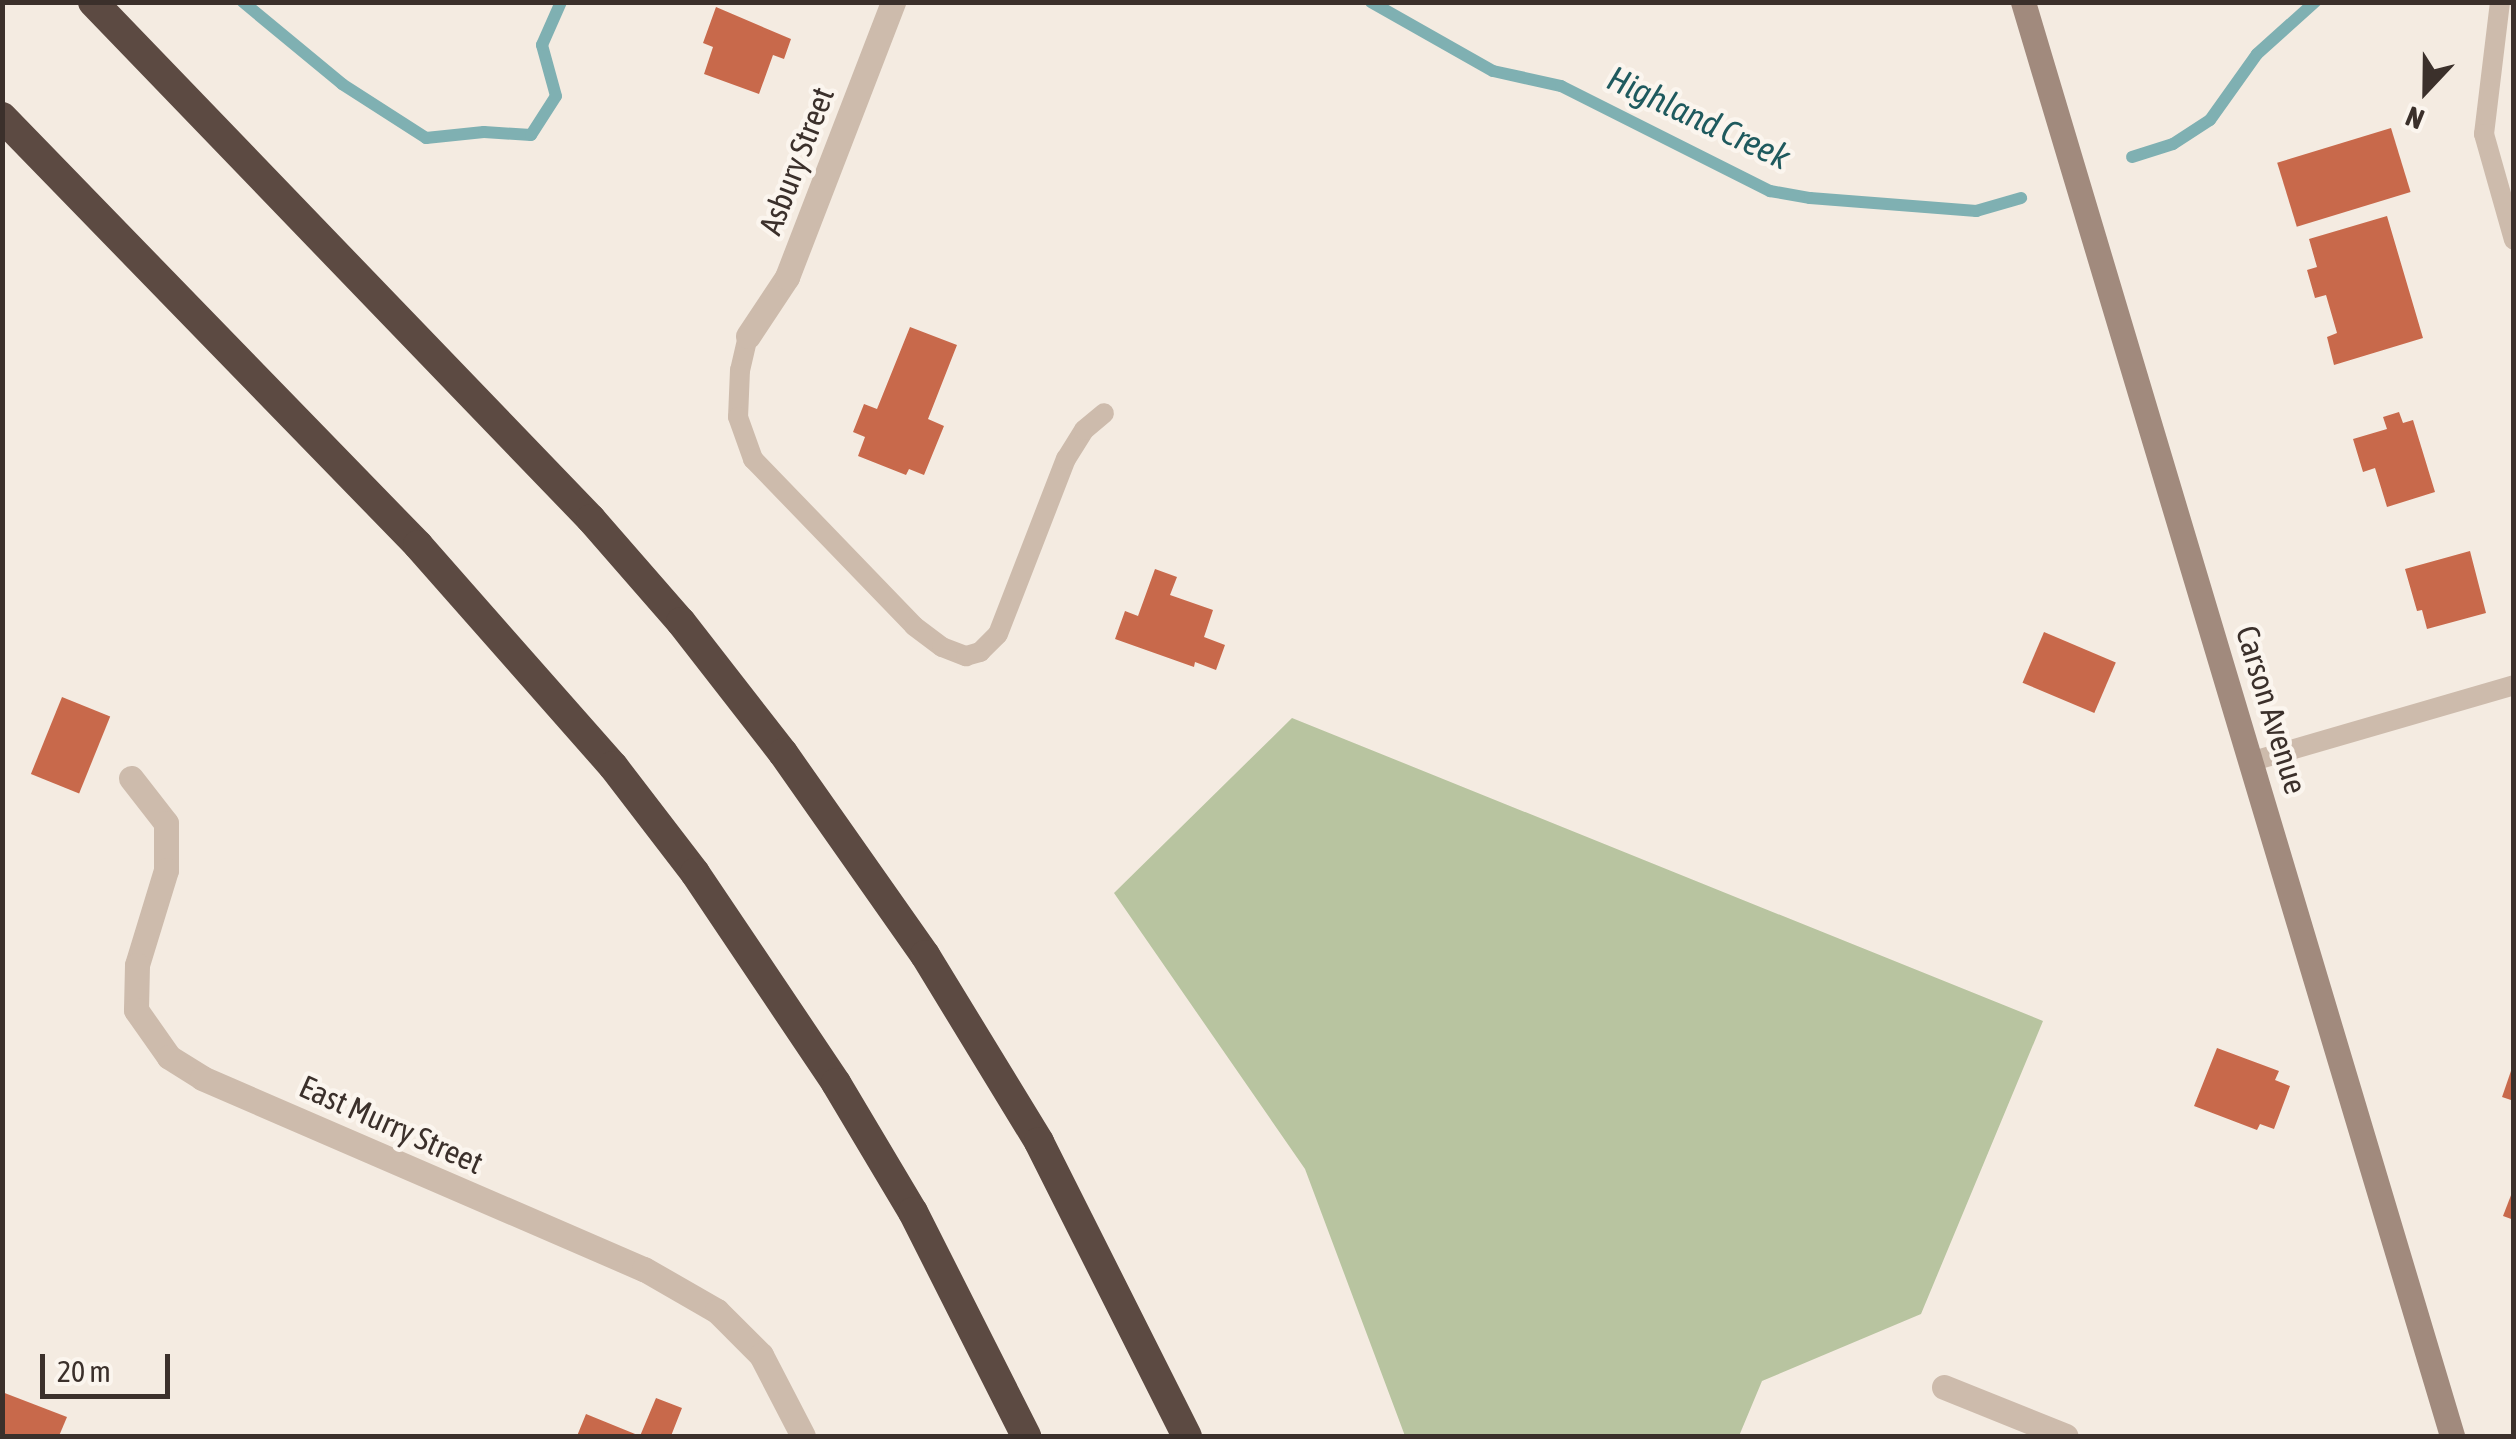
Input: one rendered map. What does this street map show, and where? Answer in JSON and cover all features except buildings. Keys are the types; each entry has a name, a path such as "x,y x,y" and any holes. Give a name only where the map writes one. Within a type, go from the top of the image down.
{"highway":[{"path":"94,2 590,519 681,622 783,752 926,955 1040,1142 1187,1436"},
{"path":"2,117 418,545 613,766 705,888 836,1082 913,1212 1026,1436"}],"main road":[{"name":"Carson Avenue","path":"2023,2 2452,1436"}],"street":[{"name":"Asbury Street","path":"748,336 788,277 893,2"},
{"name":"East Murry Street","path":"132,778 166,824 166,870 137,966 136,1010 170,1058 202,1078 644,1269 718,1311 761,1355 804,1436"},
{"path":"1944,1388 2066,1436"}],"lane":[{"path":"2504,13 2484,134 2505,174 2514,240"},
{"path":"748,336 740,370 738,417 752,459 914,626 942,647 966,656 980,652 998,634 1066,459 1084,430 1104,413"},
{"path":"2253,762 2514,685"}],"green space":[{"path":"1292,718 2043,1021 1921,1314 1762,1381 1739,1436 1405,1436 1305,1169 1114,893"}],"waterway":[{"name":"Highland Creek","path":"243,2 342,84 426,138 484,132 531,135 556,96 542,45 561,2"},
{"name":"Highland Creek","path":"1371,2 1493,71 1561,86 1770,191 1810,198 1976,211 2021,198"},
{"name":"Highland Creek","path":"2132,157 2173,144 2210,120 2257,54 2315,2"}]}
